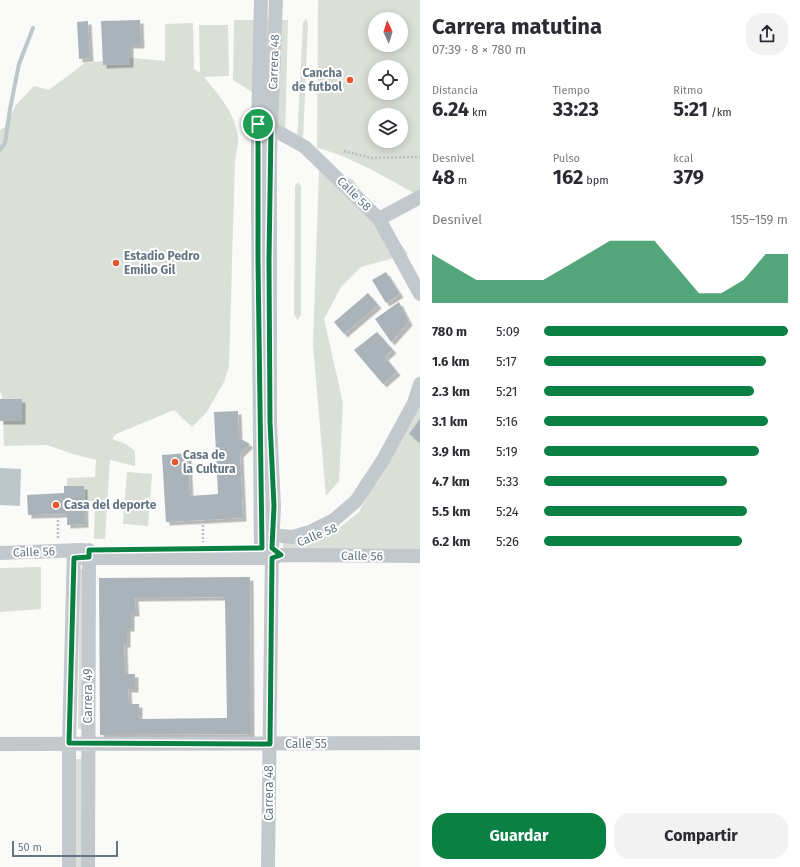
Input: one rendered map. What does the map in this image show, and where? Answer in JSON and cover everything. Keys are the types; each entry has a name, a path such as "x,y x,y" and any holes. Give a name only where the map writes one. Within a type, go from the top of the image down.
{"street":[{"name":"Carrera 48","path":"261,0 264,126 266,422 274,506 270,549 270,744 268,867"},
{"name":"Carrera 48","path":"264,126 276,0"},
{"name":"Calle 58","path":"264,126 305,146 379,218 420,294"},
{"path":"379,218 420,197"},
{"name":"Calle 58","path":"270,549 292,537 310,532 334,520 356,501 383,460 410,410 420,384"},
{"name":"Calle 58","path":"270,549 308,542 340,527 361,510 391,464 420,410"},
{"name":"Calle 56","path":"0,553 89,554 270,549 420,556"},
{"name":"Carrera 49","path":"69,867 69,743 74,554"},
{"name":"Carrera 49","path":"88,867 89,554"},
{"name":"Calle 55","path":"0,744 420,744"}],"path":[{"path":"344,151 371,158 420,157"},
{"path":"58,516 58,538"},
{"path":"203,525 203,542"}],"shaded area":[{"name":"Cancha de futbol","path":"318,0 420,0 420,196 357,163 317,148"},
{"path":"306,18 308,24 303,141 297,142 303,23"},
{"path":"234,20 288,20 285,138 257,95 233,80"},
{"name":"Estadio Pedro Emilio Gil","path":"193,23 194,69 200,73 199,25 228,25 229,76 204,77 229,111 238,135 235,160 229,366 224,382 206,413 192,427 174,410 116,434 112,439 126,444 135,451 135,466 110,460 105,539 94,539 95,501 67,501 67,478 95,477 96,460 47,445 4,446 2,396 0,391 0,130 4,128 16,105 34,86 49,90 85,63 132,58 165,61 165,24"},
{"path":"324,168 353,180 408,254 361,267 341,287 324,319 343,403 339,481 326,496 313,345 319,169"},
{"path":"298,182 301,186 301,314 298,320 294,315 295,186"},
{"path":"420,394 420,553 283,552 283,543 318,539 339,528 359,512"},
{"path":"0,468 21,469 20,506 0,505"},
{"path":"127,472 152,474 148,526 123,524"},
{"path":"41,567 41,609 0,612 0,568"},
{"path":"80,569 87,569 85,729 78,729"},
{"path":"73,759 84,759 85,867 74,867"}],"building":[{"path":"140,20 141,45 130,45 130,64 103,65 101,21"},
{"path":"88,21 90,58 79,59 77,22"},
{"path":"386,272 400,294 386,303 372,280"},
{"path":"368,293 378,305 344,334 334,322"},
{"path":"399,302 409,322 391,342 375,319"},
{"path":"377,332 393,350 385,357 397,372 383,384 354,350"},
{"path":"0,399 22,399 22,421 0,421"},
{"name":"Casa de la Cultura","path":"238,411 239,438 250,444 240,454 243,518 166,522 162,455 188,453 190,496 218,494 214,412"},
{"path":"420,419 420,439 419,441 409,434"},
{"name":"Casa del deporte","path":"64,486 84,486 85,524 67,525 67,514 28,515 27,495 64,493"},
{"path":"250,577 251,734 100,735 99,578","holes":["225,597 227,718 139,719 139,704 129,704 128,689 135,689 135,674 125,674 124,644 127,644 127,628 131,628 131,613 136,613 135,598"]}],"waterway":[{"path":"0,150 5,143 19,64 33,28"}],"place":[{"name":"Cancha de futbol","path":"350,80"},
{"name":"Estadio Pedro Emilio Gil","path":"116,263"},
{"name":"Casa de la Cultura","path":"175,462"},
{"name":"Casa del deporte","path":"56,505"}],"route":[{"path":"258,124 271,128 269,260 270,422 274,506 272,548 281,555 272,558 270,744 69,743 74,558 89,557 89,550 262,548 258,260 258,124"}]}
